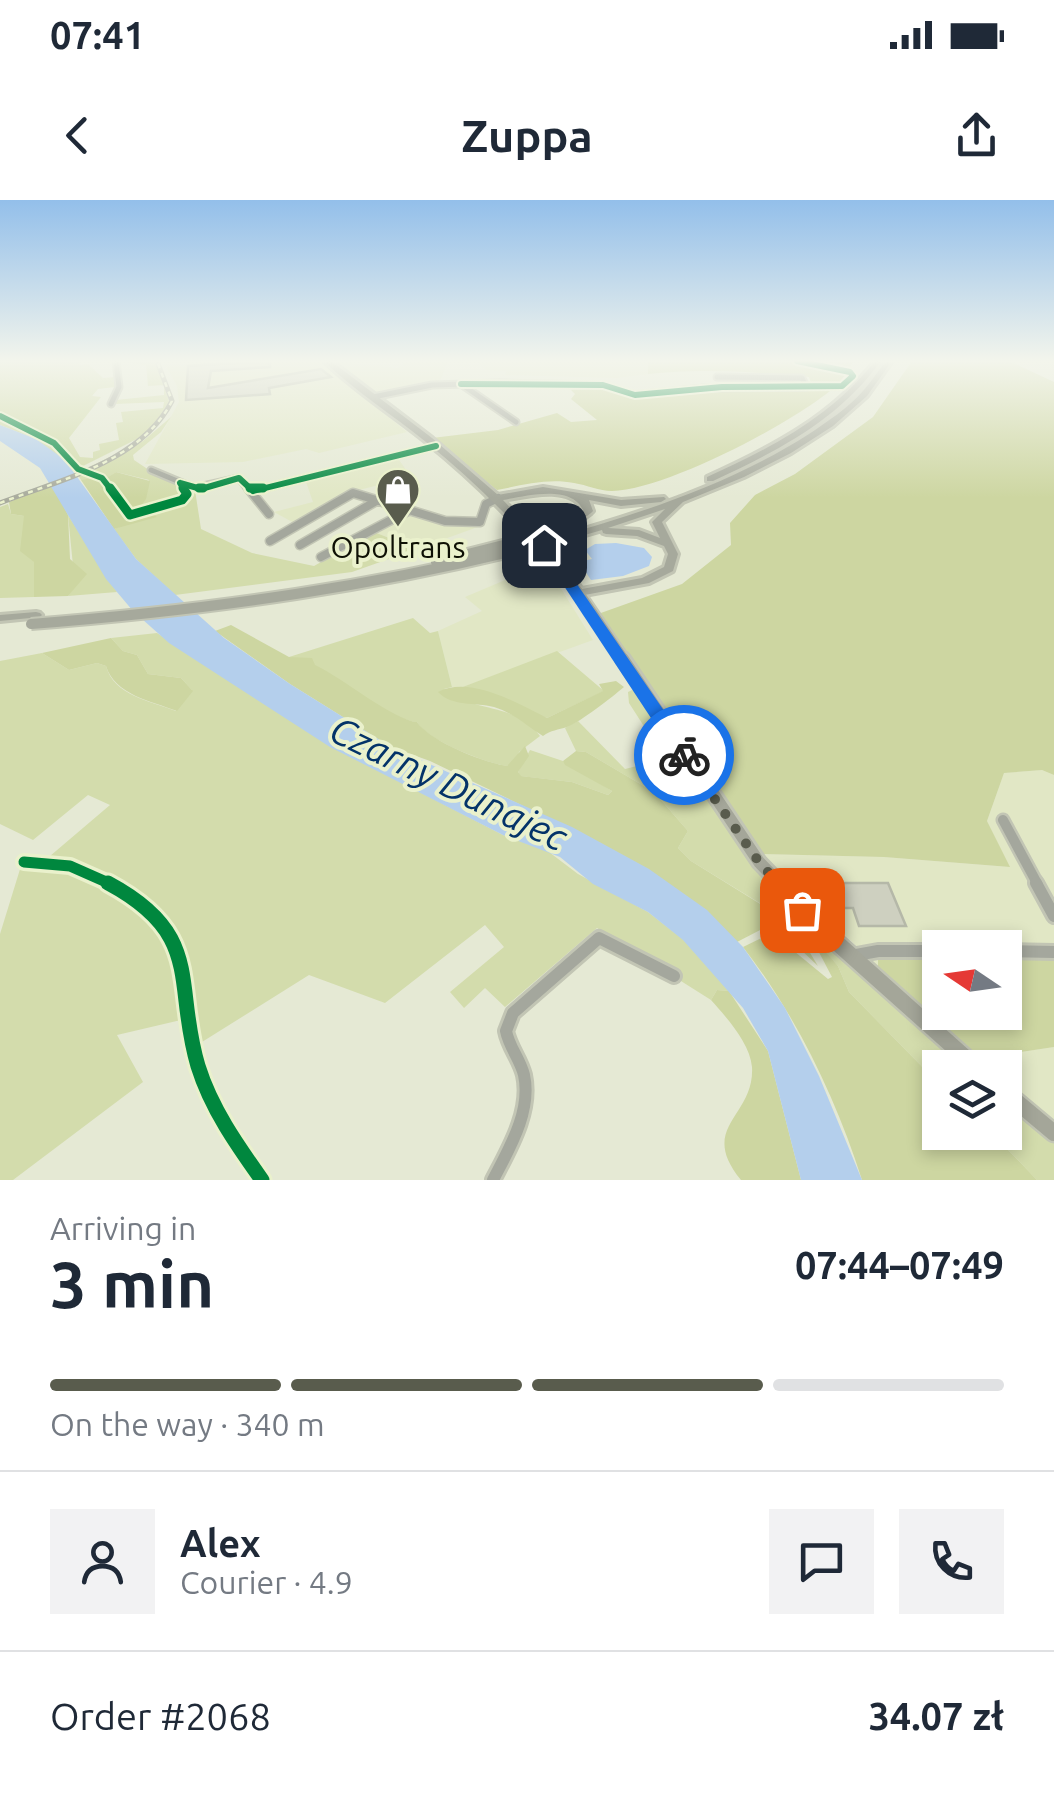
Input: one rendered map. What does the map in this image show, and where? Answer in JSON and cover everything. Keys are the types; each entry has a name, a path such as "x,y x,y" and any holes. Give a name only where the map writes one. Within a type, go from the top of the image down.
{"main road":[{"path":"386,407 498,498 544,545 752,853 802,910 957,1050"},
{"path":"561,535 737,466 806,428 835,407"},
{"path":"0,626 292,596 424,573 680,500 745,472 814,434 849,407"},
{"path":"498,498 537,490 621,503 661,499"},
{"path":"561,535 588,510 585,502 573,493"},
{"path":"579,592 660,576 673,560 657,522 680,500"},
{"path":"561,535 630,531 667,544"},
{"path":"0,618 33,620"},
{"path":"1022,1106 1054,1133"}],"street":[{"path":"494,407 516,422"},
{"path":"253,491 436,446"},
{"path":"151,470 194,488 239,478 269,514"},
{"path":"270,540 352,494 445,521 480,522 486,504 498,498"},
{"path":"300,545 378,500"},
{"path":"322,558 410,510"},
{"path":"1003,820 1054,916"},
{"path":"24,862 59,862 102,880 136,902 169,935 182,960 199,1071 221,1120 262,1180"},
{"path":"494,1180 512,1145 524,1106 525,1082 519,1056 504,1034 504,1024 513,1013 599,938 674,976"},
{"path":"851,956 878,951 922,951"},
{"path":"1022,951 1054,952"}],"shaded area":[{"path":"0,407 93,407 69,438 80,457 93,458 93,452 100,450 99,444 119,440 116,423 123,422 121,412 168,407 145,435 73,471 36,439 0,425"},
{"path":"176,407 376,407 407,432 319,453 306,449 243,462 145,464"},
{"path":"581,407 808,407 696,467 635,488 612,491 555,481 497,490 432,438 498,430 557,413 571,422 597,420"},
{"path":"880,407 1054,407 1054,775 1042,770 1004,773 987,821 1010,867 884,857 761,854 598,614 682,584 731,545 730,523 755,495 795,474 873,417"},
{"path":"171,417 161,432 133,455 134,460 158,476 195,490 201,529 252,553 314,566 374,532 417,549 352,572 175,595 136,559 114,529 169,507 152,505 135,510 149,480 116,472 102,482 81,480 77,473 143,441"},
{"path":"397,457 411,477 343,494 296,524 274,512 313,502 305,479"},
{"path":"116,472 150,481 146,499 137,511 160,502 175,504 149,512 157,517 114,529 81,480 99,477 102,481"},
{"path":"53,485 68,515 70,559 87,574 68,596 34,597 34,562 20,551 24,516 11,514 9,502"},
{"path":"8,504 11,514 24,516 34,562 34,597 0,598 0,507"},
{"path":"410,512 441,522 486,524 417,549 374,532"},
{"path":"68,515 117,592 68,596 75,586"},
{"path":"545,563 593,640 460,688 452,687 438,631 482,611 465,597"},
{"path":"413,618 430,633 438,631 452,687 444,689 455,697 519,718 540,736 519,752 517,760 507,766 458,750 432,736 417,722 390,712 322,671 289,657"},
{"path":"231,625 289,657 312,658 315,665 395,714 417,722 458,750 507,766 525,746 529,756 518,772 521,776 572,782 608,795 612,791 563,761 576,751 586,752 654,792 688,831 678,848 691,861 775,913 786,913 818,966 781,931 768,926 737,942 602,844 430,761 391,747 215,631"},
{"path":"157,633 325,743 503,835 545,849 578,874 648,912 684,940 729,991 717,990 711,1000 597,928 505,1007 485,988 464,1008 450,992 504,947 485,925 385,1003 309,975 202,1042 198,1016 117,1035 143,1082 13,1180 0,1180 0,934 21,866 43,862 110,805 88,795 33,840 0,824 0,661 42,653 69,670 97,663 106,666 125,691 176,711 192,690 181,678 148,674 137,655 123,651 111,638"},
{"path":"111,638 123,651 137,655 148,674 181,678 193,691 177,711 126,690 117,684 106,666 97,663 69,670 42,653"},
{"path":"557,651 604,691 547,718 485,692 460,688"},
{"path":"616,681 624,687 605,702 573,724 543,736 501,710 457,702 438,692 451,688 479,689 547,718 603,691 599,684"},
{"path":"634,689 737,843 791,910 776,913 691,861 678,848 688,831 654,792 586,752 576,751 565,728 578,721 625,769 665,759 629,703 628,692"},
{"path":"530,750 563,761 612,791 608,795 572,782 520,776 518,772"},
{"path":"1042,770 1054,775 1054,960 1022,959 1022,930 922,930 922,957 882,957 878,967 761,854 884,857 1009,867 987,821 1004,773"},
{"path":"802,919 824,944 947,1050 922,1050 922,1067 849,992 838,966 800,923"},
{"path":"772,933 828,979 832,977 811,937 815,939 838,966 849,992 922,1067 922,1150 1008,1150 1037,1180 862,1180 813,1058 743,947"},
{"path":"922,957 922,1006 878,967 878,960"},
{"path":"1022,959 1054,960 1054,1047 1022,1052 972,1050 949,1030 1022,1030"},
{"path":"717,990 729,991 768,1051 801,1180 741,1180 729,1162 726,1134 751,1084 752,1067 742,1040 711,1000"},
{"path":"1054,1047 1054,1122 1022,1094 1022,1052"},
{"path":"1022,1115 1054,1141 1054,1180 1037,1180 1008,1150 1022,1150"}],"water":[{"name":"Czarny Dunajec","path":"0,425 36,439 65,460 136,559 224,638 290,684 391,747 572,827 649,869 707,910 743,947 785,1008 819,1076 862,1180 801,1180 768,1051 743,1008 683,940 648,912 593,884 560,857 503,835 330,747 169,643 133,611 106,579 40,468 0,441"},
{"path":"595,544 644,548 652,557 649,566 623,576 591,580 579,562 592,559 585,550"}],"building":[{"path":"832,883 888,883 906,926 859,926 853,908 841,908"}],"railway":[{"path":"0,503 72,477 120,454 158,422 168,407"}],"cycle path":[{"path":"0,416 44,436 64,451 78,469 102,478 130,515 182,500 187,494 180,483"},
{"path":"180,483 201,489 239,478 253,491 436,446"},
{"path":"24,862 70,866 94,875 139,903 173,941 185,975 201,1075 228,1129 262,1180"}],"way so far":[{"path":"684,755 759,862 802,910"}],"place":[{"name":"Opoltrans","path":"398,528"}],"route":[{"path":"544,545 579,592 684,755"}]}
